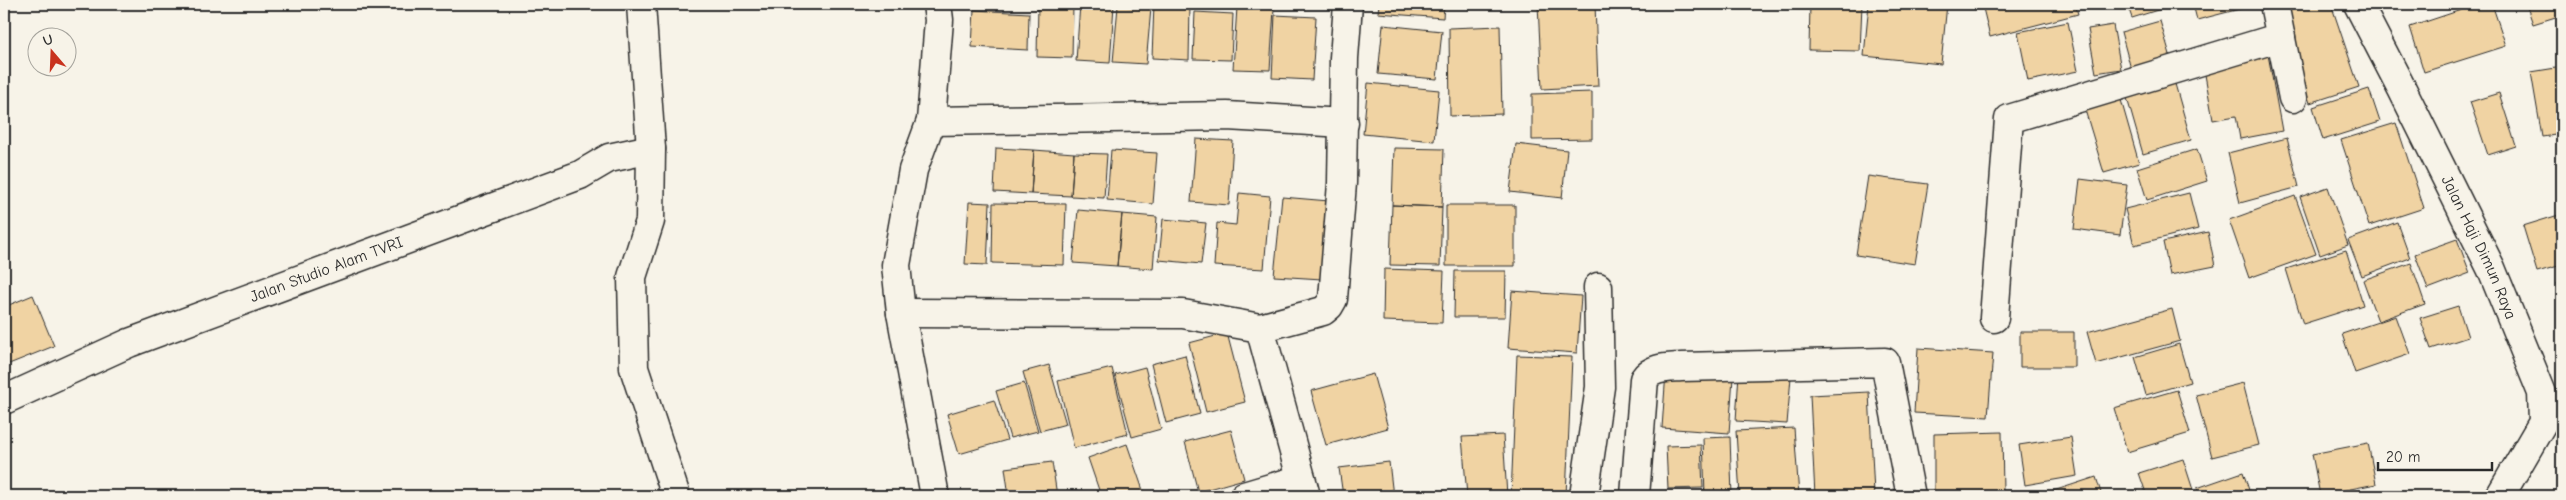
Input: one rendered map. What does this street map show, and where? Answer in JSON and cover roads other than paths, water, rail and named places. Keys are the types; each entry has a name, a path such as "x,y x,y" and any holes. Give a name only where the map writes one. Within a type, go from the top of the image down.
{"street":[{"path":"641,4 651,149 650,221 632,277 634,368 676,496"},
{"path":"935,496 901,313 896,265 913,170 932,121 939,20 937,4"},
{"path":"901,313 1183,314 1260,328 1323,311 1333,299 1344,123 1344,58 1348,4"},
{"path":"2274,4 2293,98"},
{"name":"Jalan Haji Dimun Raya","path":"2358,4 2490,268 2542,393 2542,422 2500,496"},
{"path":"1994,318 2009,119 2281,37"},
{"path":"932,121 1227,116 1344,123"},
{"name":"Jalan Studio Alam TVRI","path":"4,400 129,343 580,174 609,158 651,149"},
{"path":"1584,496 1600,387 1598,287"},
{"path":"1244,496 1303,488 1260,328"},
{"path":"1634,496 1644,379 1648,373 1656,370 1682,367 1885,362 1911,496"}]}
